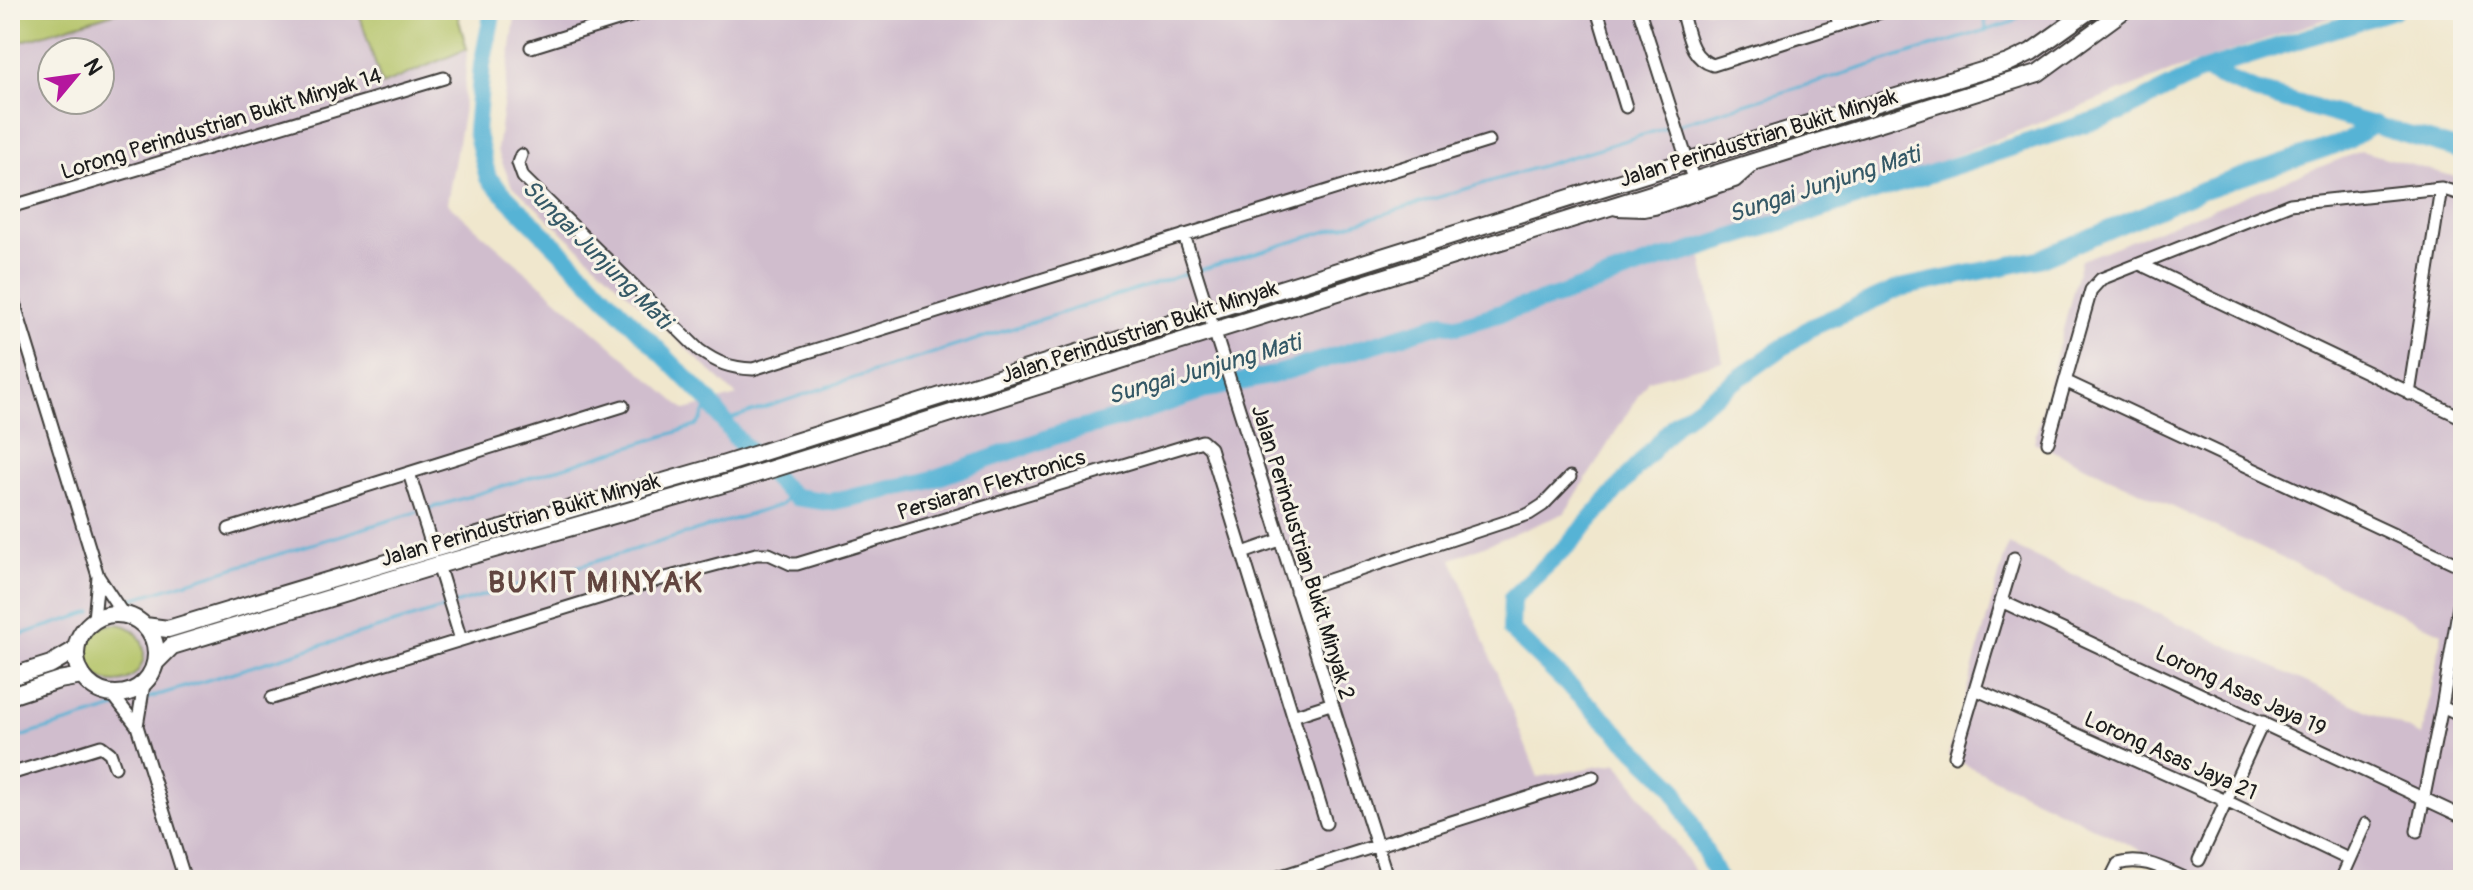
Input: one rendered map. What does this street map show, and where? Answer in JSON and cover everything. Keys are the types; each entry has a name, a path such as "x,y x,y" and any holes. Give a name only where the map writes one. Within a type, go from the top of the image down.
{"main road":[{"name":"Jalan Perindustrian Bukit Minyak","path":"156,662 172,646 435,557 1208,311 2008,63 2031,52 2090,10"},
{"name":"Jalan Perindustrian Bukit Minyak","path":"145,626 168,629 737,480 2038,73 2124,10"},
{"path":"1607,206 1654,206 1734,179 1755,160"},
{"path":"118,607 145,626 153,637 156,649 156,662 142,695 134,691 119,702 91,686 82,676 76,664 75,650 79,637 94,614 113,613 118,607"},
{"path":"10,677 51,664 75,650"},
{"path":"10,696 82,676"}],"street":[{"path":"531,47 650,10"},
{"path":"1597,10 1626,107"},
{"path":"1639,10 1693,179"},
{"path":"1681,10 1695,54 1702,62 1713,65 1887,10"},
{"path":"1835,10 1839,25"},
{"name":"Lorong Perindustrian Bukit Minyak 14","path":"10,207 444,78"},
{"path":"521,155 518,163 523,177 699,350 720,364 753,369 1489,141"},
{"path":"2409,394 2441,188"},
{"path":"2048,442 2091,290 2101,279 2290,204 2441,188 2463,195"},
{"name":"Jalan Perindustrian Bukit Minyak 2","path":"1184,235 1388,880"},
{"path":"2140,264 2463,418"},
{"path":"10,289 98,576 118,607"},
{"path":"2067,382 2463,567"},
{"path":"229,529 623,406"},
{"name":"Persiaran Flextronics","path":"461,640 647,583 756,554 769,554 791,564 1206,445 1243,553 1326,823"},
{"path":"272,698 461,640 409,473"},
{"path":"1296,591 1529,514 1536,511 1570,477"},
{"path":"1243,553 1280,540"},
{"path":"1955,756 2014,558"},
{"path":"94,614 98,576"},
{"path":"2417,831 2460,618 2463,582"},
{"name":"Lorong Asas Jaya 19","path":"2001,601 2463,817"},
{"name":"Lorong Asas Jaya 21","path":"1975,689 2350,860"},
{"path":"137,726 142,695"},
{"path":"119,702 137,726 185,880"},
{"path":"1293,716 1330,704"},
{"path":"2442,707 2463,717"},
{"path":"2199,860 2263,722"},
{"path":"10,774 101,746 110,753 115,767"},
{"path":"1269,880 1593,777"},
{"path":"2341,880 2366,824"},
{"path":"2110,880 2118,864 2131,860 2148,863 2189,880"}],"shaded area":[{"path":"10,10 456,10 467,49 463,114 447,203 685,410 737,396 511,184 497,150 516,10 2353,10 2173,71 1701,254 1723,361 1648,380 1565,513 1452,559 1538,777 1618,763 1701,880 10,880"},
{"path":"2361,151 2463,179 2463,880 2201,880 1948,756 2008,544 2422,736 2442,633 2034,442 2081,260"}],"green space":[{"path":"10,10 123,10 36,36 10,45"},
{"path":"358,10 456,10 467,49 382,85"},
{"path":"115,624 136,632 144,653 136,674 115,682 94,674 86,653 94,632"}],"waterway":[{"name":"Sungai Junjung Mati","path":"493,10 482,65 476,131 488,178 709,401 736,438 781,485 795,497 830,502 924,482 1057,435 1125,417 1208,389 1273,375 1444,323 1458,326 1558,296 1658,260 2121,112 2204,70 2394,10"},
{"path":"1984,10 1986,29"},
{"path":"1200,270 2013,22 2026,10"},
{"path":"2204,70 2255,91 2463,151"},
{"path":"1719,880 1672,785 1511,630 1512,598 1568,545 1677,422 1810,328 1900,288 2039,259 2200,191 2347,141 2374,124"},
{"path":"724,421 1192,272"},
{"path":"425,510 696,426 709,401"},
{"path":"455,604 781,505 790,493"},
{"path":"119,603 417,512"},
{"path":"145,699 448,607"},
{"path":"10,638 92,612"},
{"path":"10,740 119,707"}],"district":[{"name":"BUKIT MINYAK","path":"596,582"}]}
